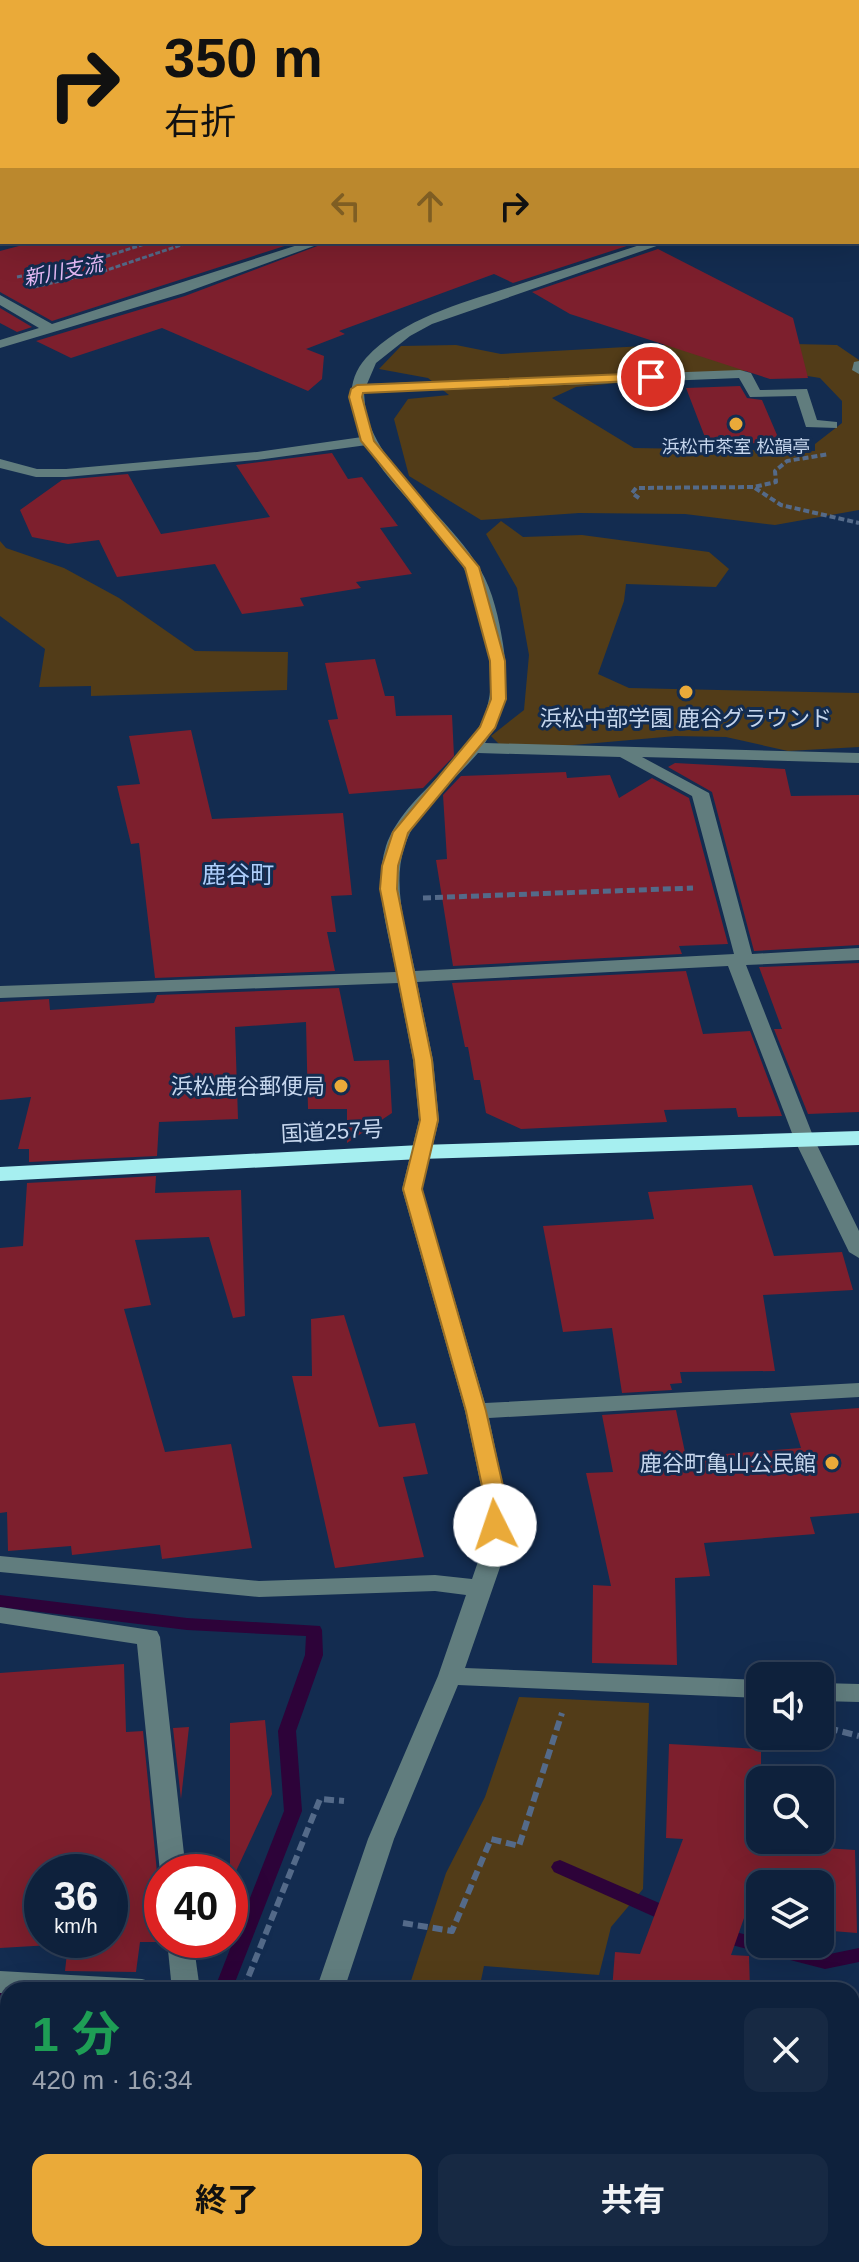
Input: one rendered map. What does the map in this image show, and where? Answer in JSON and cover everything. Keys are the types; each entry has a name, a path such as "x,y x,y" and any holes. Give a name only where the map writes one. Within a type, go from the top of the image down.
{"highway":[{"name":"国道257号","path":"0,1174 420,1152 859,1138"}],"street":[{"path":"0,344 179,290 313,244"},
{"path":"333,1982 381,1839 450,1676 494,1550 495,1525 492,1486 476,1411 412,1189 429,1120 423,1060 390,899 390,866 401,832 488,728 499,699 498,661 472,567 368,441 358,414 357,389 361,373 378,352 421,324 656,244"},
{"path":"0,299 49,328"},
{"path":"357,389 740,374 746,376 755,394 802,392 811,424 832,425"},
{"path":"0,463 36,473 66,473 257,456 368,441"},
{"path":"473,748 859,758"},
{"path":"617,752 700,793 725,887 739,958 805,1141 859,1252"},
{"path":"0,992 405,977 859,954"},
{"path":"476,1411 859,1390"},
{"path":"0,1564 259,1589 435,1583 480,1588"},
{"path":"0,1615 148,1637 171,1854"},
{"path":"450,1676 746,1688"},
{"path":"834,1692 859,1693"},
{"path":"182,1958 185,1982"}],"path":[{"path":"12,278 76,266 145,244"},
{"path":"32,287 104,271 184,244"},
{"path":"639,498 632,493 636,488 754,487 776,482 775,471 787,461 838,452 840,443 832,425"},
{"path":"754,487 768,501 790,509 845,517 859,523"},
{"path":"390,899 725,887"},
{"path":"403,1923 452,1931 491,1839 519,1846 564,1705"},
{"path":"834,1728 859,1736"},
{"path":"246,1982 320,1799 344,1801"}],"shaded area":[{"path":"717,342 837,345 859,360 859,510 775,525 685,514 579,513 481,520 409,476 394,419 408,399 449,395 428,378 379,369 401,346 456,345 501,354","holes":["764,369 820,378 842,401 842,423 815,444 815,451 634,448 552,398 576,387"]},
{"path":"501,521 523,537 582,535 709,552 729,569 716,587 626,584 624,601 598,674 629,688 859,693 859,747 788,751 726,737 676,736 562,746 500,745 491,736 524,710 529,655 517,588 486,534"},
{"path":"0,541 6,548 64,568 119,598 195,651 288,652 287,690 91,696 91,686 39,687 45,649 0,616"},
{"path":"519,1697 649,1703 643,1889 611,1927 599,1975 484,1966 481,1982 411,1982 446,1873 485,1797"}],"building":[{"path":"26,244 291,244 52,321 0,292 0,251"},
{"path":"323,244 633,244 513,283 494,274 339,331 345,334 306,349 324,356 322,379 308,391 162,328 71,358 36,341 185,296"},
{"path":"658,249 793,318 808,378 770,379 570,314 532,292"},
{"path":"0,308 32,327 17,332 0,323"},
{"name":"浜松市茶室 松韻亭","path":"740,386 747,398 762,400 780,442 708,445 686,388"},
{"path":"332,453 348,479 362,477 398,526 380,528 412,574 356,582 361,588 300,598 304,606 242,614 215,564 117,577 99,540 68,544 32,537 20,510 62,480 128,474 161,534 270,517 236,465"},
{"path":"375,659 385,696 394,696 396,716 452,715 454,756 423,788 349,794 328,720 338,719 325,663"},
{"path":"191,730 212,819 343,813 352,895 331,896 336,932 327,932 335,971 155,978 139,843 131,844 117,786 140,784 129,736"},
{"path":"675,763 785,769 791,796 859,795 859,945 754,951 712,792 668,767"},
{"path":"566,772 567,778 610,775 619,798 652,778 689,798 728,944 679,946 682,954 453,966 436,860 447,859 443,795 461,776"},
{"path":"859,963 859,1112 808,1114 774,1029 782,1029 759,967"},
{"path":"686,971 703,1034 750,1031 782,1116 738,1117 736,1108 664,1110 667,1122 521,1129 486,1113 480,1080 474,1080 468,1047 465,1047 452,983"},
{"path":"339,988 354,1061 389,1060 392,1113 347,1143 347,1109 308,1109 306,1022 235,1027 238,1119 159,1122 157,1156 29,1162 29,1149 18,1149 31,1097 0,1100 0,1002 49,999 50,1010 154,1003 157,995"},
{"path":"156,1176 155,1193 241,1190 245,1316 233,1318 209,1237 135,1240 151,1305 124,1309 165,1452 231,1444 252,1548 162,1559 160,1545 72,1555 71,1546 8,1551 7,1512 0,1513 0,1248 23,1246 27,1183"},
{"path":"752,1185 774,1256 842,1252 853,1290 763,1295 775,1371 680,1372 682,1383 670,1384 672,1390 622,1393 612,1328 563,1332 543,1226 654,1219 648,1192"},
{"path":"344,1315 379,1427 415,1423 428,1474 403,1477 424,1557 335,1568 292,1376 312,1376 311,1319"},
{"path":"859,1408 859,1513 810,1517 815,1534 704,1543 710,1576 675,1578 677,1665 592,1663 593,1585 611,1586 586,1473 613,1472 602,1415 676,1410 686,1457 801,1448 790,1413"},
{"path":"124,1664 126,1732 143,1731 155,1854 144,1854 144,1942 140,1942 136,1972 65,1971 66,1958 128,1958 128,1854 24,1854 24,1947 0,1948 0,1673"},
{"path":"265,1720 272,1794 244,1854 230,1854 230,1723"},
{"path":"189,1727 181,1799 173,1728"},
{"path":"669,1744 761,1750 761,1766 746,1766 746,1854 834,1854 834,1849 855,1850 857,1933 834,1931 834,1870 746,1870 746,1912 731,1955 749,1958 750,1982 613,1982 615,1952 640,1954 683,1839 666,1838"}],"waterway":[{"path":"0,1601 187,1624 314,1630 314,1655 287,1731 293,1811 226,1982"},
{"path":"560,1867 673,1917"},
{"path":"719,1935 825,1962 859,1955"}],"place":[{"name":"浜松市茶室 松韻亭","path":"736,424"},
{"name":"浜松中部学園 鹿谷グラウンド","path":"686,692"},
{"name":"浜松鹿谷郵便局","path":"341,1086"},
{"name":"鹿谷町亀山公民館","path":"832,1463"}],"district":[{"name":"鹿谷町","path":"238,875"}],"route":[{"path":"495,1525 492,1486 476,1411 412,1189 429,1120 423,1060 389,889 390,866 401,832 488,728 499,699 498,661 472,567 368,441 358,414 357,389 651,377"}],"water label":[{"name":"新川支流","path":"63,271"}]}
